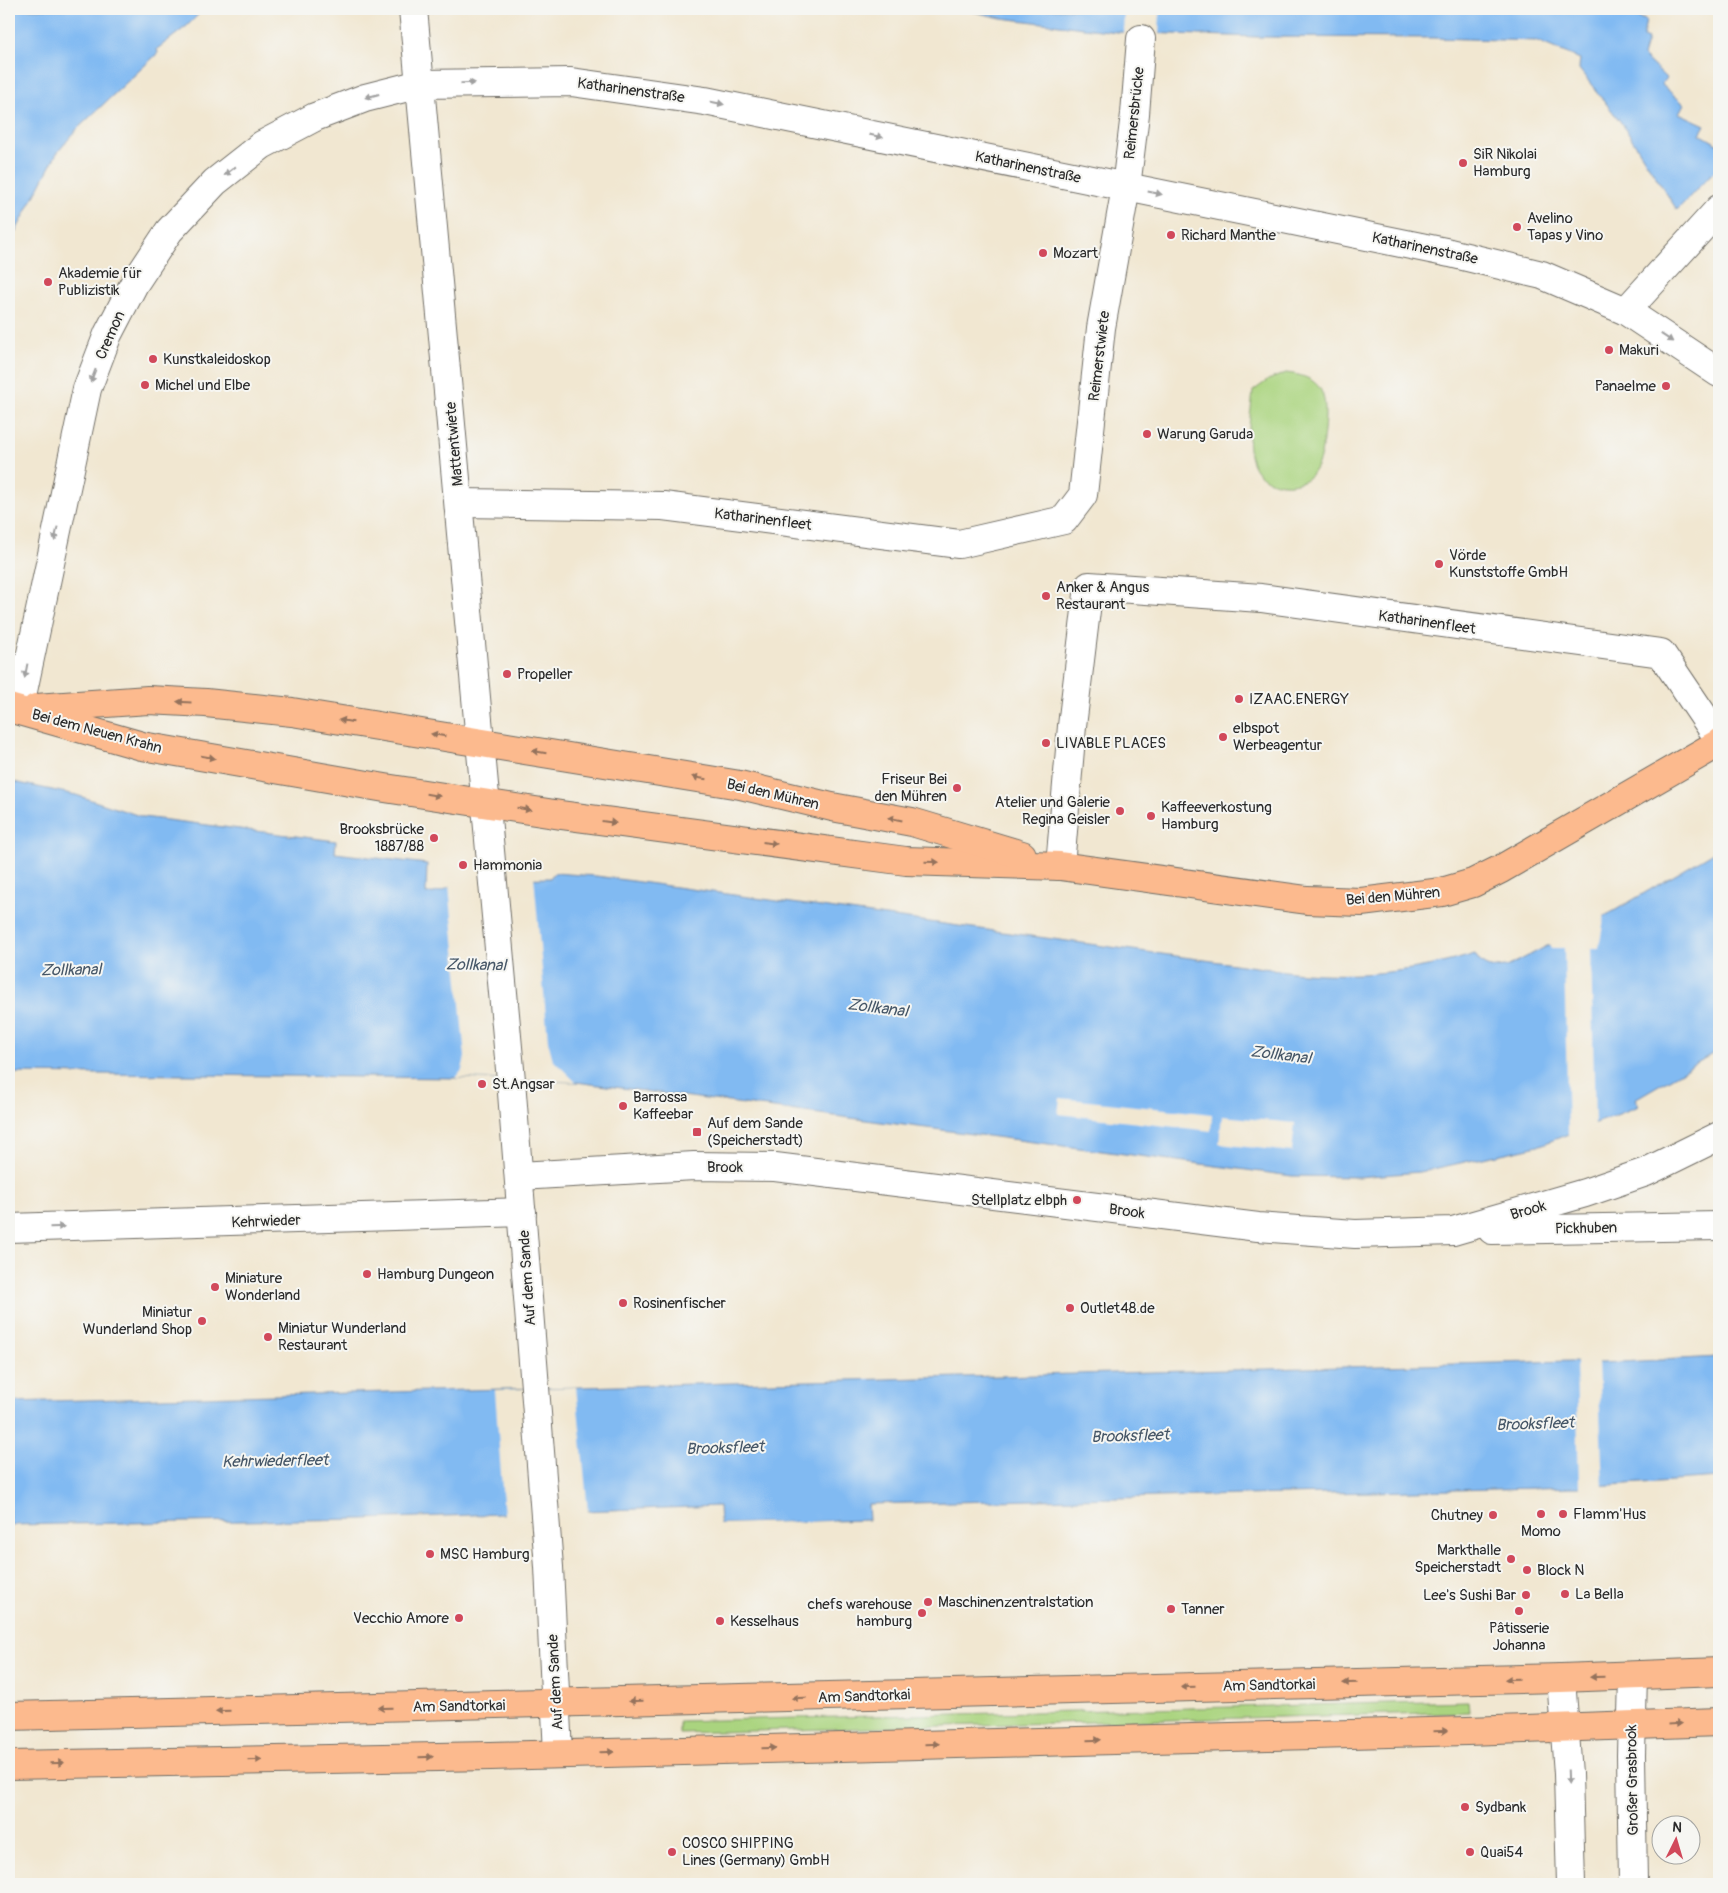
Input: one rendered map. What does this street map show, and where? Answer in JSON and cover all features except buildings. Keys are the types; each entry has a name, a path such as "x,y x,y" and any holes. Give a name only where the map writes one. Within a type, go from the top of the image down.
{"main road":[{"name":"Bei dem Neuen Krahn","path":"14,709 148,700 206,703 292,712 482,742"},
{"name":"Bei dem Neuen Krahn","path":"14,709 142,746 487,804"},
{"name":"Bei den Mühren","path":"487,804 906,861 1060,866 1307,900 1361,902 1442,892 1473,883 1501,869 1719,741"},
{"name":"Bei den Mühren","path":"482,742 740,785 832,807 912,822 1060,866"},
{"name":"Am Sandtorkai","path":"9,1716 1561,1678 1719,1672"},
{"path":"9,1764 558,1754 1566,1728 1719,1722"}],"street":[{"name":"Mattentwiete","path":"412,9 487,804"},
{"name":"Reimersbrücke","path":"1126,187 1136,114 1141,38"},
{"name":"Katharinenstraße","path":"420,84 571,82 705,100 1450,253 1542,275 1626,311 1719,373"},
{"name":"Cremon","path":"14,709 88,389 108,334 134,284 169,231 215,182 262,145 324,114 365,98 420,84"},
{"name":"Reimerstwiete","path":"1064,520 1083,496 1101,328 1126,187"},
{"path":"1626,311 1719,208"},
{"name":"Katharinenfleet","path":"459,503 663,506 959,544 1064,520"},
{"name":"Katharinenfleet","path":"1060,866 1072,726 1089,586 1261,598 1661,653 1719,741"},
{"name":"Auf dem Sande","path":"487,804 491,865 512,1080 546,1514 558,1754"},
{"name":"Brook","path":"519,1176 694,1166 775,1167 1258,1227 1355,1234 1453,1231 1585,1193 1646,1172 1719,1136"},
{"name":"Kehrwieder","path":"9,1228 346,1219 522,1212"},
{"name":"Pickhuben","path":"1453,1231 1719,1226"},
{"name":"Großer Grasbrook","path":"1633,1676 1631,1726 1633,1884"},
{"path":"1561,1678 1566,1728 1571,1884"}],"green space":[{"path":"1286,373 1299,375 1316,384 1324,399 1325,419 1321,454 1312,474 1299,482 1284,484 1268,480 1258,473 1252,462 1249,449 1249,435 1253,391 1268,380"},
{"path":"1468,1701 1469,1712 679,1733 679,1721"}],"water":[{"path":"9,9 204,9 187,26 157,49 158,53 77,129 57,153 9,244"},
{"path":"961,9 1639,9 1639,18 1646,20 1643,37 1648,39 1643,56 1666,78 1661,84 1684,104 1679,113 1705,125 1700,134 1719,145 1719,166 1677,210 1623,125 1579,69 1580,59 1537,41 1433,38 1257,37 1117,32 1001,18"},
{"name":"Zollkanal","path":"9,781 76,795 143,817 336,841 335,853 427,864 426,894 444,890 459,880 550,878 554,873 596,876 1316,974 1362,974 1407,970 1475,954 1485,965 1497,968 1507,967 1614,911 1719,849 1719,1050 1635,1099 1639,1106 1538,1146 1419,1172 1358,1177 1292,1176 576,1082 456,1078 9,1073"},
{"path":"1719,1357 1719,1478 1579,1487 868,1504 869,1520 720,1524 719,1506 363,1519 9,1525 9,1402 1571,1361 1601,1363"}],"pier":[{"path":"1124,9 1160,9 1159,37 1123,35"},
{"path":"534,876 548,1041 553,1060 576,1082 456,1078 462,1070 465,1057 449,885 459,877"},
{"path":"1605,913 1599,948 1591,948 1595,1126 1568,1137 1564,948 1551,948 1548,942"},
{"path":"1060,1098 1212,1114 1211,1131 1058,1114"},
{"path":"1222,1116 1295,1123 1292,1152 1219,1144"},
{"path":"1576,1359 1598,1360 1603,1489 1579,1490"},
{"path":"576,1387 588,1512 504,1516 495,1390"},
{"path":"831,1521 832,1523 720,1526 720,1524"}],"place":[{"name":"SiR Nikolai Hamburg","path":"1463,163"},
{"name":"Avelino Tapas y Vino","path":"1517,227"},
{"name":"Richard Manthe","path":"1171,235"},
{"name":"Mozart","path":"1043,253"},
{"name":"Akademie für Publizistik","path":"48,282"},
{"name":"Makuri","path":"1609,350"},
{"name":"Kunstkaleidoskop","path":"153,359"},
{"name":"Michel und Elbe","path":"145,385"},
{"name":"Panaelme","path":"1666,386"},
{"name":"Warung Garuda","path":"1147,434"},
{"name":"Vörde Kunststoffe GmbH","path":"1439,564"},
{"name":"Anker & Angus Restaurant","path":"1046,596"},
{"name":"Propeller","path":"507,674"},
{"name":"IZAAC.ENERGY","path":"1239,699"},
{"name":"elbspot Werbeagentur","path":"1223,737"},
{"name":"LIVABLE PLACES","path":"1046,743"},
{"name":"Friseur Bei den Mühren","path":"957,788"},
{"name":"Atelier und Galerie Regina Geisler","path":"1120,811"},
{"name":"Kaffeeverkostung Hamburg","path":"1151,816"},
{"name":"Brooksbrücke 1887/88","path":"434,838"},
{"name":"Hammonia","path":"463,865"},
{"name":"St.Angsar","path":"482,1084"},
{"name":"Barrossa Kaffeebar","path":"623,1106"},
{"name":"Auf dem Sande (Speicherstadt)","path":"697,1132"},
{"name":"Stellplatz elbph","path":"1077,1200"},
{"name":"Hamburg Dungeon","path":"367,1274"},
{"name":"Miniature Wonderland","path":"215,1287"},
{"name":"Rosinenfischer","path":"623,1303"},
{"name":"Outlet48.de","path":"1070,1308"},
{"name":"Miniatur Wunderland Shop","path":"202,1321"},
{"name":"Miniatur Wunderland Restaurant","path":"268,1337"},
{"name":"Momo","path":"1541,1514"},
{"name":"Flamm'Hus","path":"1563,1514"},
{"name":"Chutney","path":"1493,1515"},
{"name":"MSC Hamburg","path":"430,1554"},
{"name":"Markthalle Speicherstadt","path":"1511,1559"},
{"name":"Block N","path":"1527,1570"},
{"name":"La Bella","path":"1565,1594"},
{"name":"Lee's Sushi Bar","path":"1526,1595"},
{"name":"Maschinenzentralstation","path":"928,1602"},
{"name":"Tanner","path":"1171,1609"},
{"name":"Pâtisserie Johanna","path":"1519,1611"},
{"name":"chefs warehouse hamburg","path":"922,1613"},
{"name":"Vecchio Amore","path":"459,1618"},
{"name":"Kesselhaus","path":"720,1621"},
{"name":"Sydbank","path":"1465,1807"},
{"name":"COSCO SHIPPING Lines (Germany) GmbH","path":"672,1852"},
{"name":"Quai54","path":"1470,1852"}],"water label":[{"name":"Brooksfleet","path":"1535,1423"},
{"name":"Brooksfleet","path":"1130,1435"},
{"name":"Brooksfleet","path":"725,1447"},
{"name":"Kehrwiederfleet","path":"275,1460"}]}
